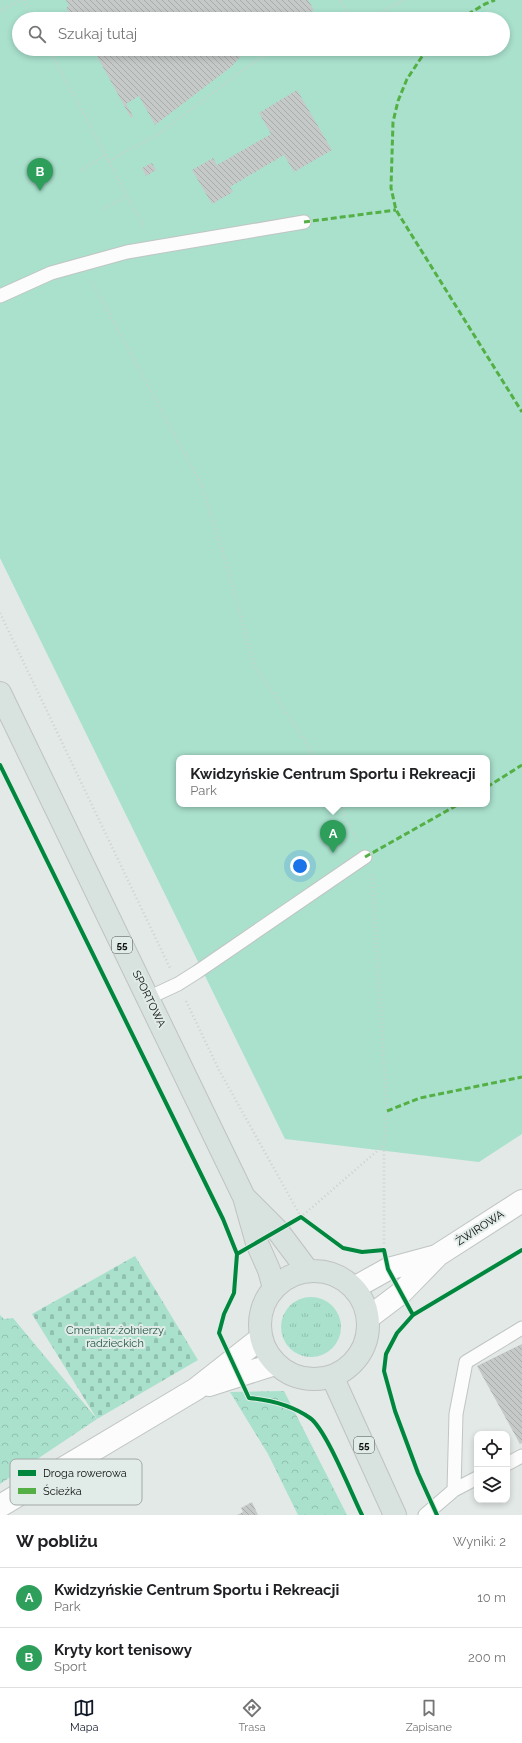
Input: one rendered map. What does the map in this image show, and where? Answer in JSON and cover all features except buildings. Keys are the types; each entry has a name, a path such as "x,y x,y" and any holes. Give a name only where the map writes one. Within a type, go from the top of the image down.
{"main road":[{"name":"SPORTOWA","path":"0,693 244,1197 257,1243 269,1270 274,1288"},
{"name":"SPORTOWA","path":"244,1197 278,1231 308,1271"},
{"path":"308,1271 325,1272 341,1278 354,1288 363,1302 368,1318 367,1337 360,1353 348,1367 332,1376 317,1379 302,1378 288,1373 275,1364 266,1352 261,1338 260,1320 264,1303 274,1288 290,1276 308,1271"},
{"name":"55","path":"332,1376 395,1515"}],"street":[{"name":"ŻWIROWA","path":"368,1318 401,1293 438,1255 522,1202"},
{"name":"ŻWIROWA","path":"354,1288 388,1269 438,1255"},
{"path":"79,1459 196,1389 261,1338"},
{"path":"196,1389 275,1364"},
{"path":"0,1506 10,1500"}],"lane":[{"path":"0,296 51,273 127,252 304,222"},
{"path":"148,998 178,984 365,858"},
{"path":"454,1490 456,1414 466,1362 522,1328"},
{"path":"510,1462 522,1456"},
{"path":"425,1515 454,1490 474,1480"}],"path":[{"path":"0,11 20,0"},
{"path":"25,0 25,4 29,12"},
{"path":"340,0 348,12"},
{"path":"380,12 405,0"},
{"path":"53,56 154,247"},
{"path":"109,161 160,133 247,67 265,56"},
{"path":"80,171 105,154"},
{"path":"102,209 127,196"},
{"path":"82,264 202,486 226,563 254,665 304,739 312,755"},
{"path":"0,613 220,1070 301,1217 384,1145"},
{"path":"340,807 372,872 387,1111 384,1145 384,1250"}],"green space":[{"path":"0,0 522,0 522,1134 479,1162 285,1139 0,558"},
{"name":"Cmentarz żołnierzy radzieckich","path":"135,1256 198,1360 97,1419 32,1314"},
{"path":"311,1297 328,1302 336,1310 341,1327 336,1344 328,1352 311,1357 294,1352 286,1344 281,1327 286,1310 294,1302"},
{"path":"0,1315 4,1319 13,1318 97,1419 37,1459 10,1459 10,1477 0,1484"},
{"path":"284,1391 347,1515 298,1515 268,1454 230,1392"}],"marked path":[{"path":"472,12 495,0"},
{"path":"422,56 407,79 398,101 393,122 391,188 396,210 522,412"},
{"path":"304,222 396,210"},
{"path":"490,785 522,765"},
{"path":"365,857 454,807"},
{"path":"387,1111 420,1098 522,1077"}],"cycle path":[{"path":"0,765 223,1219 237,1254 234,1293 224,1314 219,1333 249,1398 265,1400 289,1407 310,1418 331,1448 362,1515"},
{"path":"237,1254 301,1217 343,1248 362,1252 384,1250 388,1269 413,1315"},
{"path":"437,1515 418,1473 395,1411 384,1371 386,1354 397,1333 413,1315 522,1250"}],"place":[{"name":"Kryty kort tenisowy","path":"40,191"},
{"name":"Kwidzyńskie Centrum Sportu i Rekreacji","path":"333,853"}]}
